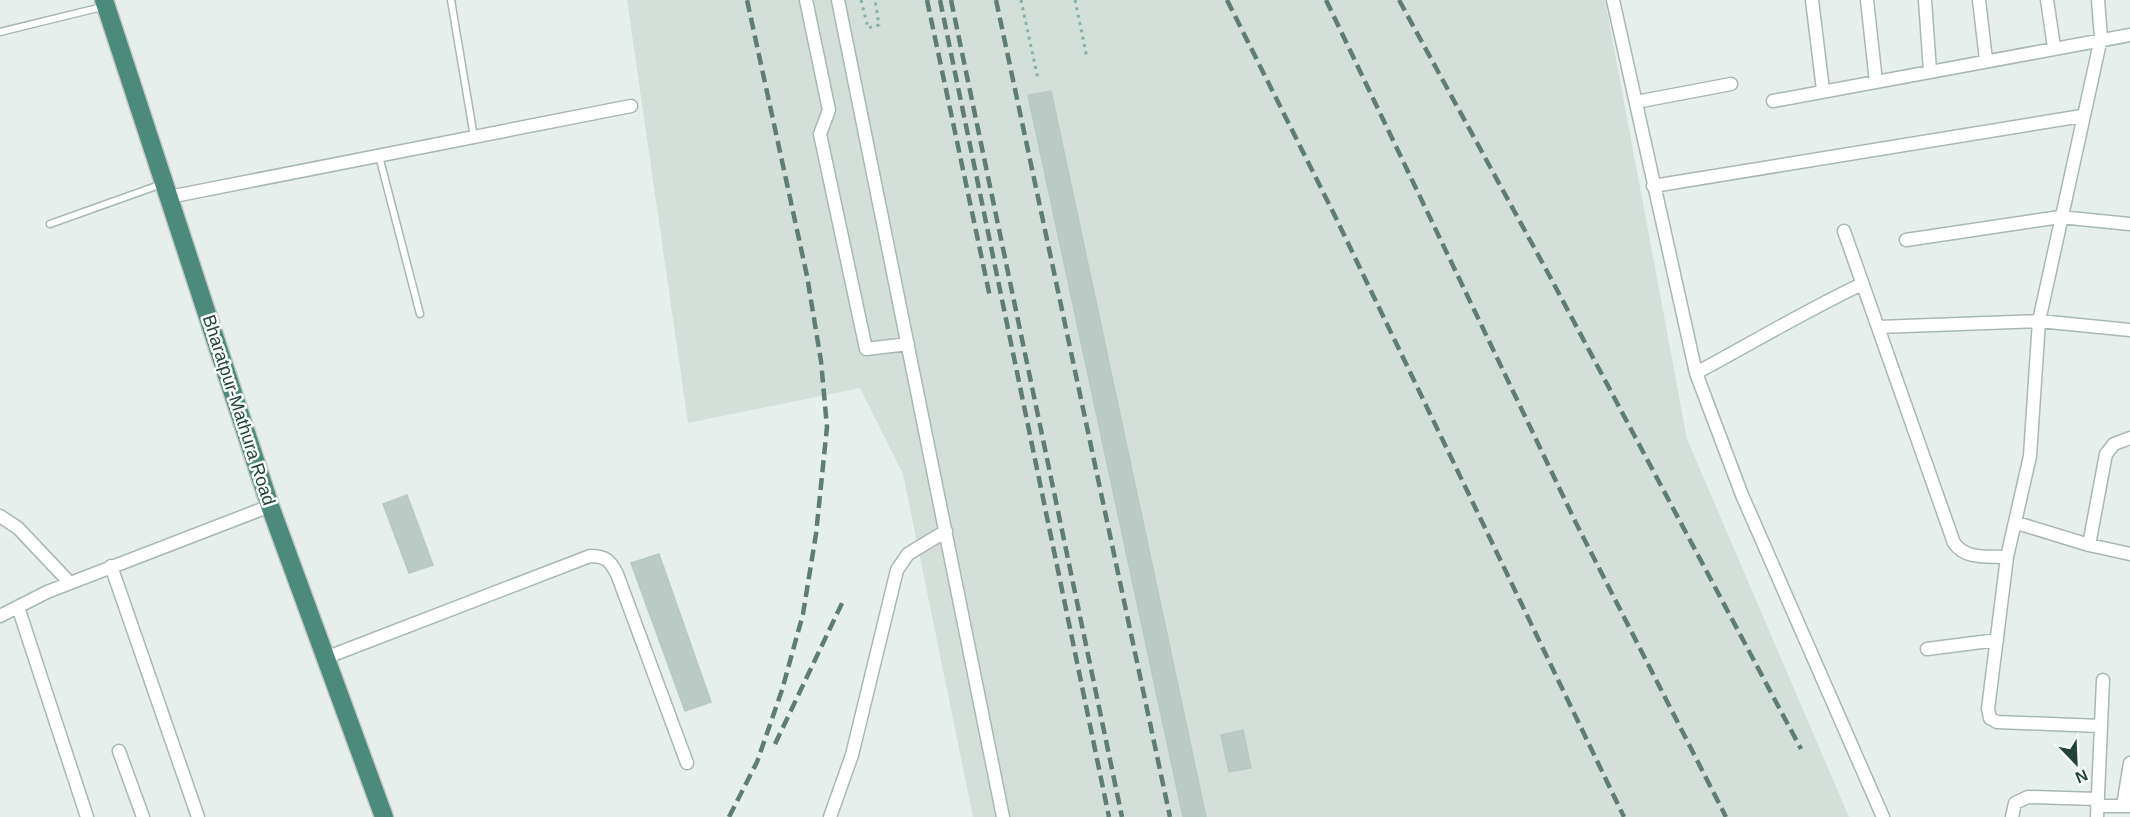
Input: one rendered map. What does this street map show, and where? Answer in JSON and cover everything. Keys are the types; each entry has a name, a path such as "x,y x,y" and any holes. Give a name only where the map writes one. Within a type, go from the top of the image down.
{"highway":[{"name":"Bharatpur-Mathura Road","path":"105,3 270,506 384,817"}],"street":[{"path":"806,0 829,110 820,134 866,349 908,344"},
{"path":"838,0 1003,817"},
{"path":"1613,0 1696,373 1742,495 1883,817"},
{"path":"1812,0 1823,90"},
{"path":"1867,0 1876,82"},
{"path":"1925,0 1930,71"},
{"path":"1979,0 1986,60"},
{"path":"2048,0 2054,47"},
{"path":"2098,0 2101,38 2038,321 2030,456 2017,522 2007,557 1990,718 1997,722 2100,726"},
{"path":"1773,101 2130,34"},
{"path":"1635,102 1731,84"},
{"path":"167,191 379,156 631,105"},
{"path":"1653,186 2082,116"},
{"path":"1906,240 2060,217 2130,224"},
{"path":"1844,231 1954,543 1959,551 1966,554 2007,557"},
{"path":"1696,373 1804,312 1862,284"},
{"path":"1878,327 2038,321 2130,330"},
{"path":"2089,546 2106,454 2114,444 2130,438"},
{"path":"0,616 70,582 270,506"},
{"path":"0,516 18,528 70,582"},
{"path":"2017,522 2089,546 2130,554"},
{"path":"830,817 852,755 897,570 908,554 946,531"},
{"path":"325,658 590,556 602,556 611,561 617,574 687,763"},
{"path":"111,566 198,817"},
{"path":"18,607 87,817"},
{"path":"1927,649 1997,640"},
{"path":"2097,807 2103,680"},
{"path":"119,751 143,817"},
{"path":"2012,817 2015,803 2028,797 2097,807 2127,806 2130,763"}],"lane":[{"path":"451,0 474,137"},
{"path":"0,32 105,3"},
{"path":"379,156 420,314"},
{"path":"50,224 167,191"}],"path":[{"path":"861,0 868,28 879,25 875,0"},
{"path":"1022,0 1038,79"},
{"path":"1075,0 1087,58"}],"shaded area":[{"path":"627,0 1605,0 1687,439 1849,817 973,817 903,474 860,388 688,423"}],"building":[{"path":"1051,91 1206,817 1183,817 1028,95"},
{"path":"407,495 433,565 409,573 383,504"},
{"path":"659,554 711,702 685,711 631,563"},
{"path":"1243,730 1251,768 1229,772 1221,735"}],"railway":[{"path":"729,817 757,762 782,690 803,614 816,534 827,427 821,361 807,276 747,0"},
{"path":"927,0 990,297"},
{"path":"940,0 1109,817"},
{"path":"951,0 1122,817"},
{"path":"996,0 1170,817"},
{"path":"1227,0 1334,214 1624,817"},
{"path":"1326,0 1576,523 1726,817"},
{"path":"1399,0 1548,273 1801,749"},
{"path":"775,744 844,599"}]}
